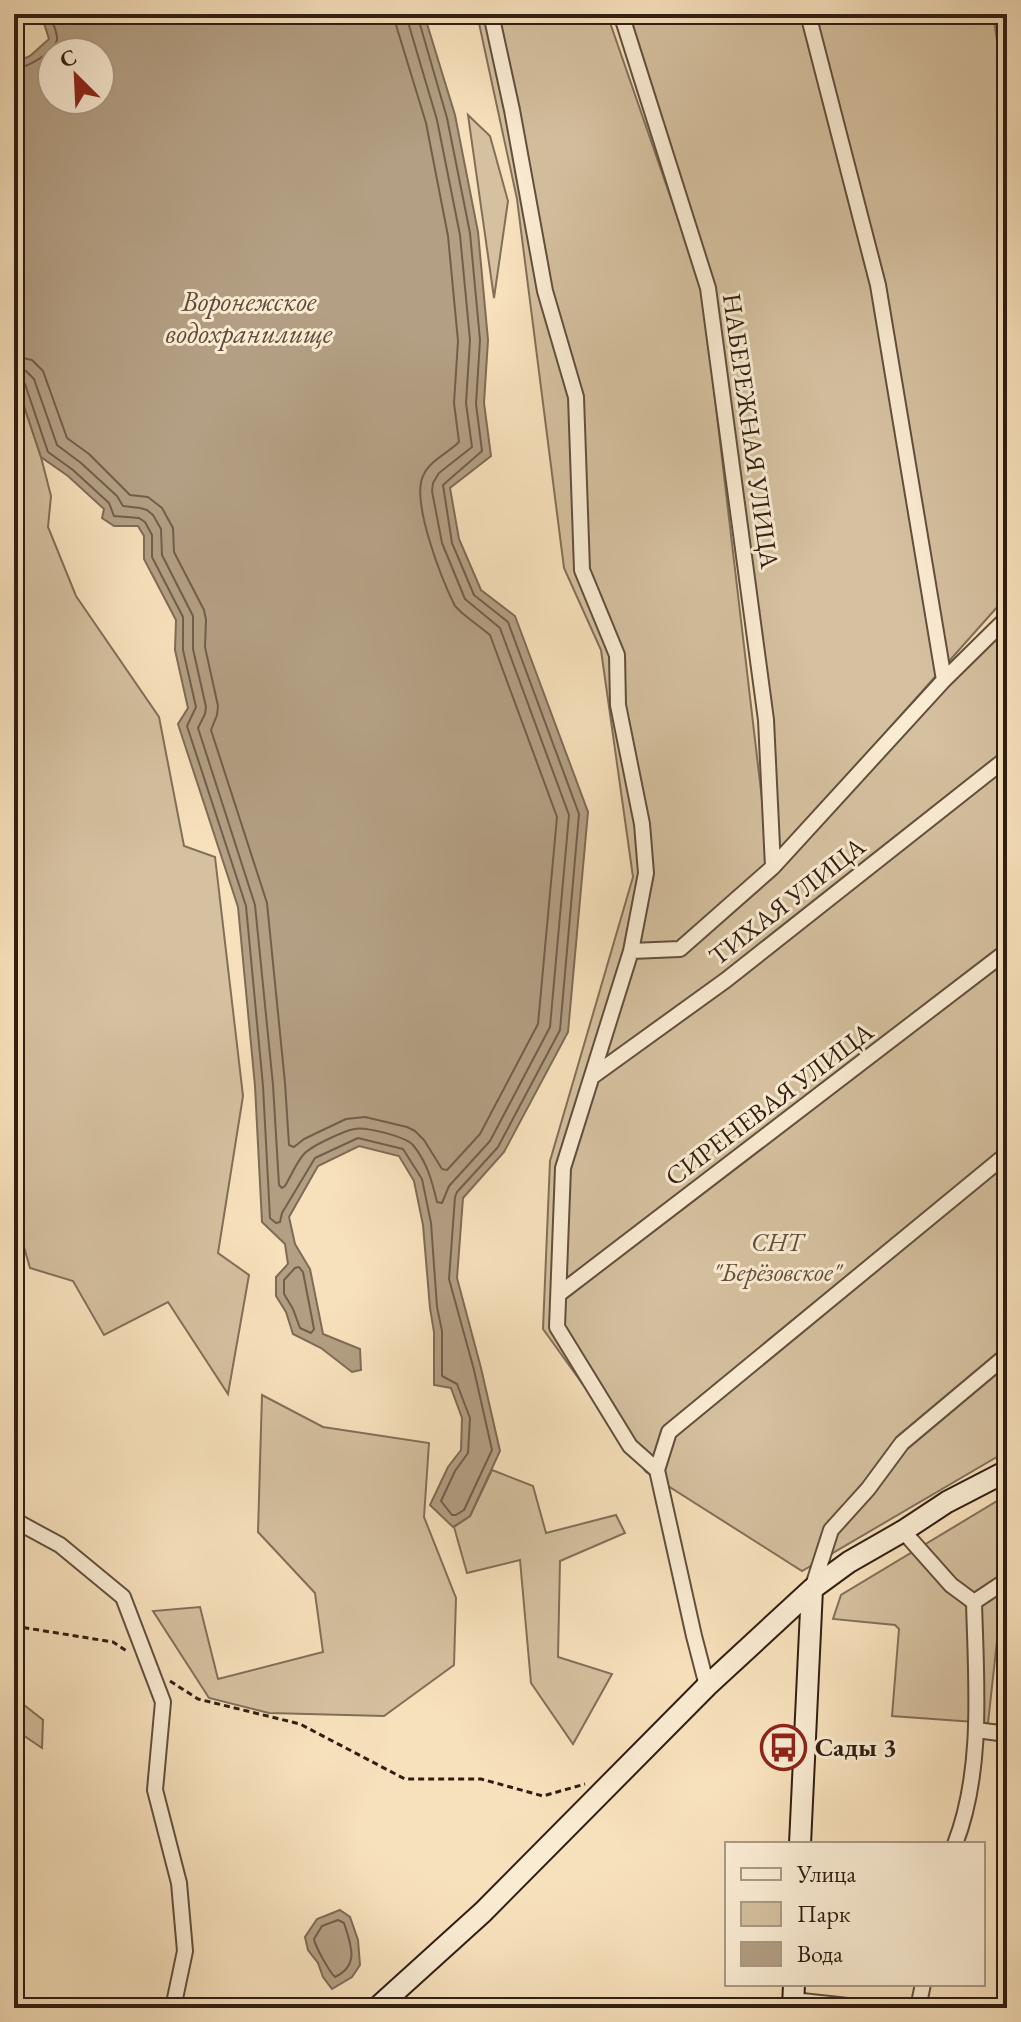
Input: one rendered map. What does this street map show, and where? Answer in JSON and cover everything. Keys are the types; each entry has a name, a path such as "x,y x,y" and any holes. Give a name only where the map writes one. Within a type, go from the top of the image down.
{"street":[{"path":"491,14 545,291 576,397 582,570 617,655 618,705 642,824 646,873 631,951 563,1168 557,1327 630,1446 657,1470"},
{"name":"НАБЕРЕЖНАЯ УЛИЦА","path":"619,14 708,288 766,720 773,867"},
{"path":"808,14 878,285 944,680"},
{"path":"1005,14 1007,30"},
{"path":"631,951 680,949 773,867 944,680 1007,618"},
{"name":"ТИХАЯ УЛИЦА","path":"593,1076 726,980 1007,758"},
{"name":"СИРЕНЕВАЯ УЛИЦА","path":"559,1294 1007,951"},
{"path":"707,1686 657,1470 669,1432 1007,1154"},
{"path":"800,1842 812,1589 831,1530 868,1489 902,1443 1007,1355"},
{"path":"377,2008 483,1912 707,1686 812,1589 849,1562 947,1502 1006,1472"},
{"path":"14,1520 60,1545 123,1597 163,1702 155,1790 179,1883 185,1951 173,2008"},
{"path":"903,1531 951,1585 974,1602"},
{"path":"974,1602 1007,1580"},
{"path":"956,1842 965,1819 976,1730 974,1602"},
{"path":"976,1730 1007,1734"},
{"path":"918,2008 923,1986"},
{"path":"793,1997 866,2008"}],"path":[{"path":"14,1624 113,1642 198,1699 300,1724 405,1779 481,1779 543,1796 589,1783"}],"green space":[{"name":"СНТ \"Берёзовское\"","path":"477,14 607,14 702,288 771,876 1007,607 1007,1451 802,1571 646,1472 543,1329 550,1161 633,877 601,650 564,568 517,199"},
{"path":"613,14 993,14 1007,105 1007,596 779,852 707,284"},
{"path":"468,115 490,136 508,201 494,298"},
{"path":"14,376 51,496 48,527 76,596 159,717 184,846 215,857 243,1096 218,1253 249,1275 228,1394 168,1302 104,1335 73,1281 30,1268 14,1212"},
{"path":"262,1395 323,1427 429,1443 424,1517 456,1598 454,1665 384,1716 269,1713 209,1698 153,1611 200,1607 218,1679 323,1652 315,1593 258,1532"},
{"path":"14,1424 17,1425 23,1506 14,1501"},
{"path":"492,1470 533,1486 546,1533 616,1515 625,1533 560,1561 558,1657 612,1674 573,1744 531,1683 520,1560 467,1573 454,1527 470,1516"},
{"path":"1007,1495 1007,1593 997,1641 988,1723 892,1716 899,1629 895,1625 833,1619 841,1595"},
{"path":"14,1697 43,1720 42,1748 14,1729"}],"water":[{"name":"Воронежское водохранилище","path":"41,14 424,14 455,115 478,232 488,340 484,403 491,456 450,488 459,539 481,590 515,616 588,812 568,1032 504,1152 463,1198 457,1278 500,1451 470,1516 453,1527 430,1505 448,1467 461,1450 462,1418 451,1388 434,1385 434,1332 423,1225 414,1181 399,1156 359,1146 318,1166 289,1217 295,1244 310,1269 323,1334 360,1349 361,1370 352,1372 321,1348 293,1334 286,1312 276,1296 276,1277 288,1264 285,1244 262,1222 255,1086 238,907 178,724 188,708 175,650 176,620 144,559 144,536 138,526 114,526 102,518 104,509 68,476 41,457 14,376 14,63 36,51 36,116 116,116 116,36 48,36"},
{"path":"340,1910 350,1917 358,1940 360,1965 352,1977 332,1989 308,1950 305,1937 317,1919"}],"place":[{"name":"Сады 3","path":"784,1747"}]}
